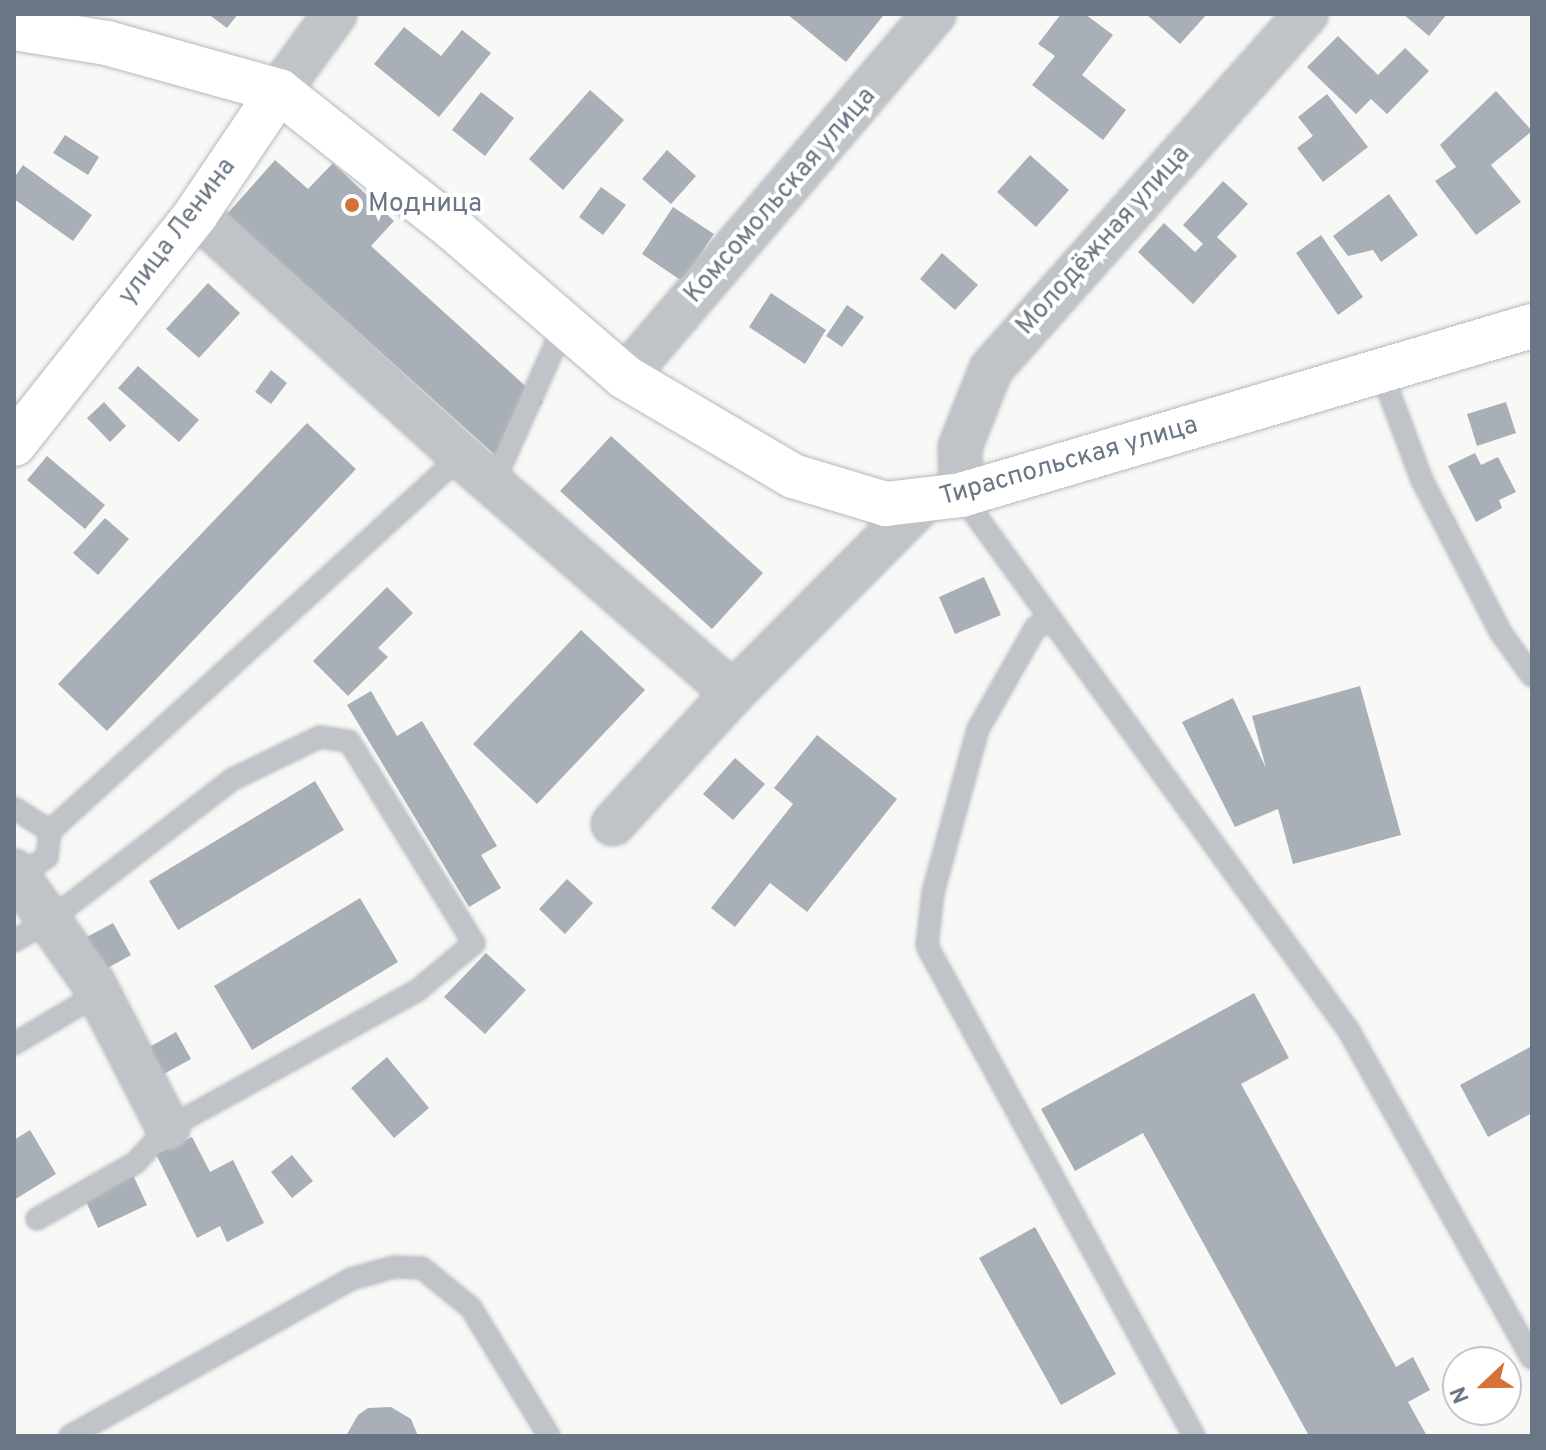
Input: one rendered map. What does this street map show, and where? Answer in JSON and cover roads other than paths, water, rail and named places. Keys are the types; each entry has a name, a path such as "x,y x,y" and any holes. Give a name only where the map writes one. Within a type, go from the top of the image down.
{"street":[{"name":"улица Ленина","path":"14,444 196,214 335,14"},
{"name":"Комсомольская улица","path":"625,377 934,14"},
{"name":"Молодёжная улица","path":"941,499 991,369 1306,14"},
{"name":"Тираспольская улица","path":"14,28 107,43 279,91 456,231 625,377 793,476 853,497 941,499 1532,326"},
{"path":"196,214 493,484 733,693"},
{"path":"613,824 733,693 941,499"},
{"path":"16,874 51,919 100,993 168,1128"}],"lane":[{"path":"493,484 564,325"},
{"path":"1381,371 1422,480 1501,633 1532,676"},
{"path":"16,874 47,857 50,831 462,455"},
{"path":"941,499 1050,621 1349,1031 1532,1358"},
{"path":"1050,621 1036,627 978,729 933,892 927,946 1194,1436"},
{"path":"14,941 51,919 233,779 320,737 349,741 454,904 474,943 418,990 168,1128 135,1163 37,1219"},
{"path":"14,808 50,831"},
{"path":"14,1044 100,993"},
{"path":"70,1436 351,1279 394,1267 422,1268 471,1308 549,1436"}],"place":[{"name":"Модница","path":"352,205"}]}
